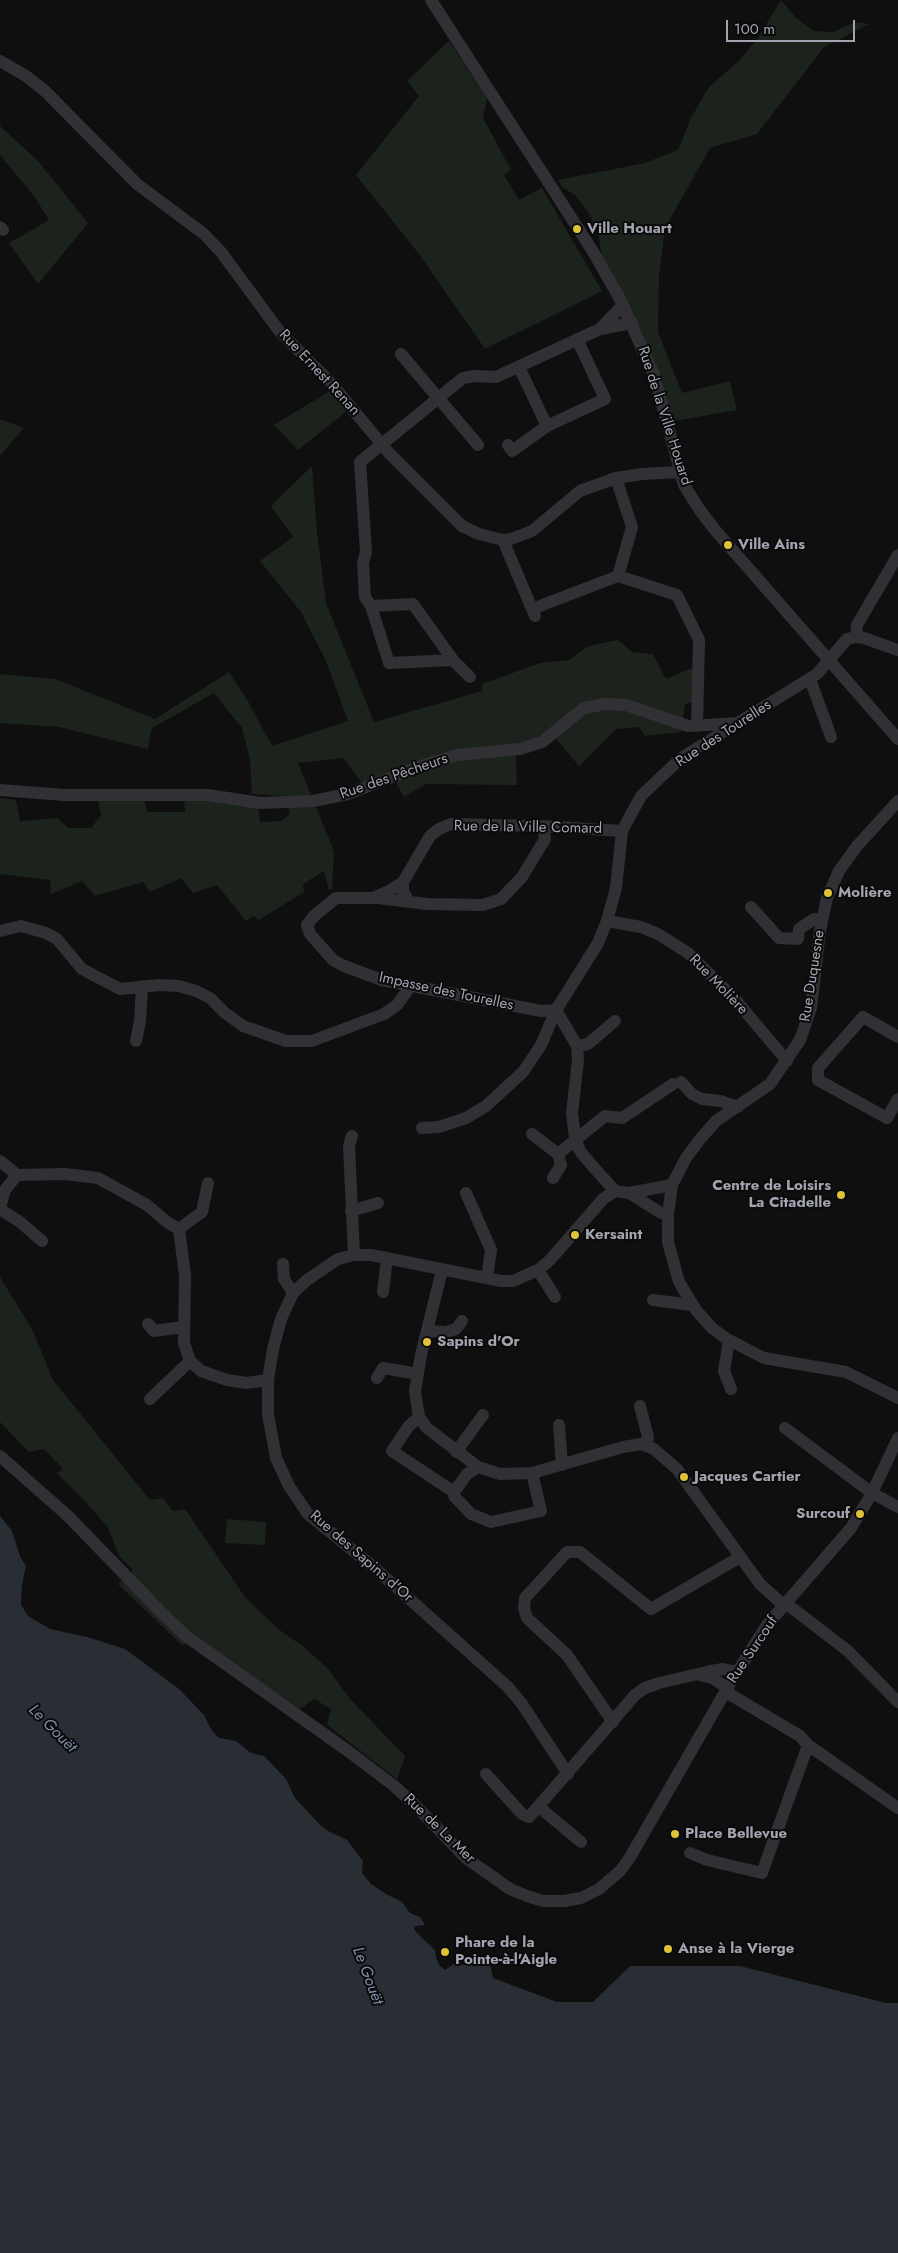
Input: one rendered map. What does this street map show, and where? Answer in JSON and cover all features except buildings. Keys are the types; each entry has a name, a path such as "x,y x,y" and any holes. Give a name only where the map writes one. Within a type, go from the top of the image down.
{"street":[{"name":"Rue de la Ville Houard","path":"431,0 592,250 623,305 654,375 684,485 715,530 898,739"},
{"name":"Rue Ernest Renan","path":"0,61 26,76 45,91 137,184 186,219 221,252 280,332 337,391 389,453 454,520 479,534 503,540"},
{"path":"600,329 623,305"},
{"path":"453,660 389,663 371,606 365,597 363,563 366,552 360,462 384,445 463,378 475,376 496,377 600,329 632,323"},
{"path":"508,445 512,451 547,426 605,399 578,339"},
{"path":"401,354 478,445"},
{"path":"519,367 547,426"},
{"path":"681,472 642,474 616,478 580,491 532,531 503,540 534,613 618,576 677,595 699,640 696,726"},
{"path":"616,478 632,527 618,576"},
{"path":"898,555 858,625 856,637 898,650"},
{"path":"371,606 413,604 453,660 470,677"},
{"name":"Rue des Tourelles","path":"422,1128 438,1127 466,1118 486,1106 523,1072 541,1045 556,1010 598,943 607,921 616,888 622,831 641,796 681,758 810,679 817,674 847,640 856,637"},
{"path":"810,679 831,737"},
{"name":"Rue des Pêcheurs","path":"0,790 64,795 208,796 260,803 313,801 348,794 421,766 458,755 520,749 542,742 584,708 605,704 626,705 688,726 740,723"},
{"name":"Rue Duquesne","path":"898,801 857,846 839,871 827,898 822,919 811,1008 800,1040 770,1084 716,1121 700,1138 686,1158 672,1185 668,1214 668,1242 679,1282 692,1304 712,1328 729,1340 764,1358 856,1375 898,1398"},
{"name":"Rue de la Ville Comard","path":"336,898 373,898 403,882 430,836 439,828 451,824 539,826 622,831"},
{"path":"539,826 544,832 545,839"},
{"path":"373,898 409,902 483,905 501,899 522,877 545,839 555,832 570,828"},
{"path":"403,882 403,891 409,902"},
{"name":"Impasse des Tourelles","path":"336,898 314,916 307,925 310,934 333,960 344,966 382,980 410,987 541,1011 556,1010"},
{"name":"Rue Duquesne","path":"751,907 779,938 798,939 800,929 814,919 822,919"},
{"name":"Rue Molière","path":"607,921 640,927 658,934 688,953 734,998 787,1061"},
{"path":"0,931 21,926 35,928 57,939 82,969 120,989 142,986 179,986 196,990 210,998 225,1013 243,1026 266,1036 299,1043 312,1041 384,1014 397,1006 410,987"},
{"path":"136,1041 140,1021 142,986"},
{"path":"556,1010 577,1046 578,1060 572,1113 575,1138 580,1151 615,1190 629,1193 661,1213 668,1214"},
{"path":"898,1036 863,1017 818,1068 818,1080 887,1118 898,1099"},
{"path":"577,1046 588,1044 615,1021"},
{"path":"558,1154 575,1138 605,1116 622,1118 677,1083 692,1094 702,1098 738,1107"},
{"path":"532,1134 558,1154 560,1165 552,1178"},
{"path":"352,1136 349,1146 354,1255"},
{"path":"0,1161 17,1175 66,1174 98,1178 147,1205 167,1222 179,1229"},
{"path":"17,1175 5,1190 0,1208 42,1241"},
{"path":"179,1229 202,1212 208,1183"},
{"path":"629,1193 672,1185"},
{"name":"Rue des Sapins d'Or","path":"568,1774 522,1704 508,1687 378,1570 308,1514 288,1486 276,1458 268,1414 268,1380 281,1319 293,1294 322,1268 338,1259 354,1255 387,1258 442,1270 513,1281 538,1270 550,1260 598,1204 615,1190"},
{"path":"466,1193 491,1250 487,1278"},
{"path":"351,1211 378,1203"},
{"path":"179,1229 185,1276 184,1343 190,1361 202,1372 227,1380 246,1383 268,1380"},
{"path":"383,1292 387,1258"},
{"path":"283,1264 284,1279 293,1294"},
{"path":"442,1270 415,1391 419,1417 427,1428 478,1468 500,1474 532,1473 622,1446 646,1445 662,1454 677,1469 760,1584 848,1651 898,1702"},
{"path":"538,1270 555,1297"},
{"path":"653,1300 692,1304"},
{"path":"427,1331 446,1332 456,1329 462,1322"},
{"path":"148,1324 154,1331 183,1327"},
{"path":"729,1340 724,1370 731,1389"},
{"path":"150,1399 190,1361"},
{"path":"377,1378 383,1368 418,1374"},
{"path":"640,1406 648,1437 646,1445"},
{"path":"456,1452 483,1415"},
{"path":"419,1417 408,1427 392,1451 454,1492 454,1496 471,1514 491,1522 541,1511 532,1473"},
{"path":"559,1425 562,1465"},
{"path":"785,1428 872,1493 898,1507"},
{"name":"Rue Surcouf","path":"620,1871 643,1837 726,1690 767,1626 851,1528 872,1493 898,1438"},
{"name":"Rue de La Mer","path":"0,1456 68,1516 186,1636 393,1785 414,1804 458,1851 510,1889 543,1901 564,1901 582,1898 599,1889 620,1871"},
{"path":"454,1492 467,1474 478,1468"},
{"path":"613,1722 567,1655 527,1618 524,1608 525,1598 567,1552 580,1552 651,1610 740,1557"},
{"path":"486,1774 524,1816 530,1817 635,1695 645,1688 700,1674 724,1669 737,1672"},
{"path":"700,1674 712,1678 731,1695 800,1736 808,1745 898,1808"},
{"path":"690,1854 762,1873 808,1745"},
{"path":"539,1807 581,1842"}],"shaded area":[{"path":"781,0 796,18 814,31 833,32 855,22 869,24 824,47 757,134 710,148 665,228 659,275 658,332 682,393 730,381 737,410 675,421 602,257 598,232 588,212 575,195 562,187 558,180 645,163 678,150 691,118 709,87 738,62 758,38"},
{"path":"449,41 487,98 483,118 511,170 504,175 519,200 542,188 602,291 485,349 419,254 356,175 419,96 407,81"},
{"path":"0,126 38,161 88,223 38,284 9,243 49,220 34,196 0,155"},
{"path":"338,386 347,411 298,450 274,425"},
{"path":"0,419 24,428 0,456"},
{"path":"312,466 317,533 326,603 374,722 482,691 482,684 540,663 569,660 588,646 618,640 632,652 653,654 666,679 694,667 693,702 685,704 681,732 645,736 639,727 616,729 579,766 549,730 538,738 515,745 517,785 426,784 404,797 391,774 361,782 343,758 298,763 332,846 334,854 332,889 329,890 324,871 303,884 304,892 259,920 254,916 246,921 217,885 193,893 181,878 150,892 143,882 95,896 82,881 51,894 50,880 0,874 0,798 16,800 20,821 58,818 68,828 91,828 101,815 98,801 144,800 148,812 185,812 184,799 227,802 258,807 260,822 281,821 290,814 286,796 252,794 250,759 242,728 214,693 152,728 148,749 59,727 0,723 0,674 55,679 155,719 229,672 249,703 272,746 348,721 326,661 301,612 260,561 293,537 271,506"},
{"path":"0,1277 33,1331 53,1380 150,1500 163,1498 173,1511 185,1509 245,1597 278,1629 304,1647 327,1668 351,1700 405,1756 397,1779 327,1725 331,1709 314,1699 300,1709 194,1637 183,1646 118,1584 133,1570 120,1557 107,1526 57,1473 63,1469 44,1449 29,1452 0,1422"},
{"path":"227,1519 266,1522 265,1545 225,1543"}],"water":[{"name":"Le Gouët","path":"0,1516 12,1531 20,1556 26,1566 22,1585 21,1605 28,1616 50,1629 87,1637 125,1649 179,1689 204,1715 212,1731 219,1738 236,1741 251,1753 264,1756 286,1779 295,1798 320,1825 347,1840 363,1861 362,1873 371,1884 402,1902 410,1913 420,1917 425,1925 414,1928 435,1950 440,1966 445,1970 454,1964 466,1965 475,1962 490,1964 493,1978 557,2002 593,2002 630,1966 740,1966 886,2003 898,2003 898,2253 0,2253"}],"place":[{"name":"Ville Houart","path":"577,229"},
{"name":"Ville Ains","path":"728,545"},
{"name":"Molière","path":"828,893"},
{"name":"Centre de Loisirs La Citadelle","path":"841,1195"},
{"name":"Kersaint","path":"575,1235"},
{"name":"Sapins d'Or","path":"427,1342"},
{"name":"Jacques Cartier","path":"684,1477"},
{"name":"Surcouf","path":"860,1514"},
{"name":"Place Bellevue","path":"675,1834"},
{"name":"Anse à la Vierge","path":"668,1949"},
{"name":"Phare de la Pointe-à-l'Aigle","path":"445,1952"}]}
